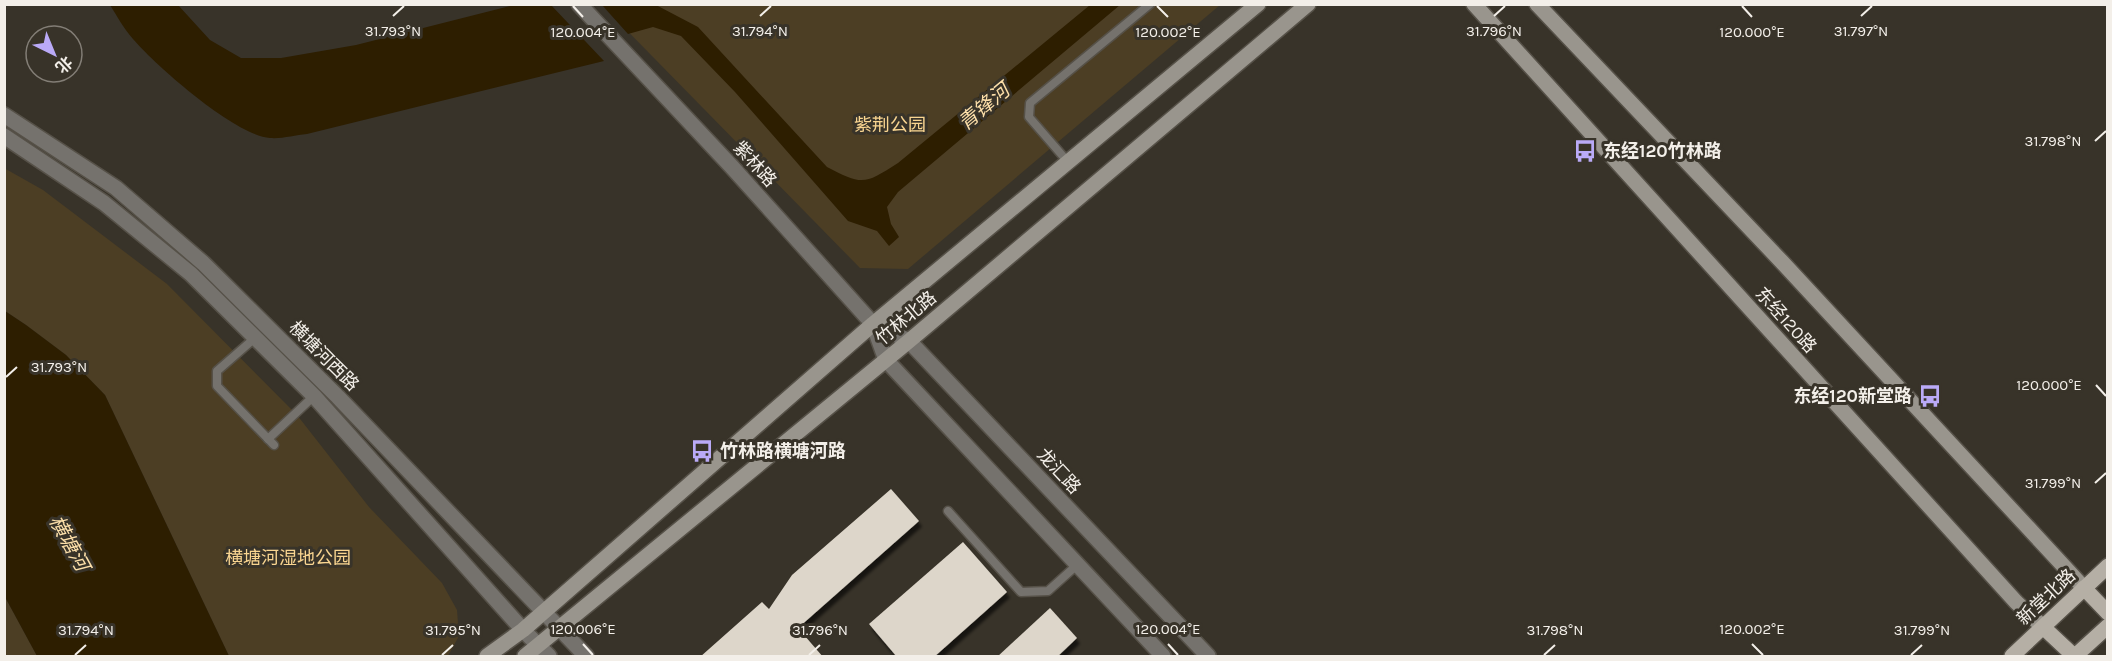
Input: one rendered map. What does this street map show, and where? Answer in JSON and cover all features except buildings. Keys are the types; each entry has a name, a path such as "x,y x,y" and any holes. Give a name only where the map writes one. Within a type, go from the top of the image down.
{"main road":[{"name":"竹林北路","path":"487,657 523,630 543,610 873,324 1258,4"},
{"name":"竹林北路","path":"525,657 544,651 560,627 909,341 1309,4"},
{"name":"东经120路","path":"1474,4 2000,585 2075,657"},
{"name":"东经120路","path":"1537,4 1782,262 2108,613"},
{"path":"1551,4 1630,104"},
{"name":"新堂北路","path":"2012,657 2108,566"},
{"path":"2075,657 2108,626"}],"street":[{"name":"紫林路","path":"579,4 732,167 873,324 886,360"},
{"name":"横塘河西路","path":"4,115 116,188 203,263 338,397 560,627 586,657"},
{"name":"横塘河西路","path":"4,136 112,210 191,274 314,396 544,651"},
{"name":"龙汇路","path":"873,324 909,341 1208,657"},
{"path":"886,360 1163,657"}],"lane":[{"path":"1068,162 1029,117 1030,103 1150,4"},
{"path":"256,337 217,371 217,386 271,442 314,396"},
{"path":"948,511 1021,592 1048,591 1077,565"}],"green space":[{"name":"紫荆公园","path":"602,5 1220,5 908,269 860,268"},
{"name":"横塘河湿地公园","path":"4,168 43,190 167,284 297,415 369,507 442,583 457,610 459,636 448,656 229,656 105,395 66,355 5,311"},
{"path":"5,597 37,656 5,656"}],"water":[{"path":"110,5 178,5 210,40 241,58 281,58 356,45 514,5 551,5 604,61 307,134 270,138 237,125 177,82 133,39"},
{"name":"青锋河","path":"602,5 656,5 698,27 827,167 857,180 864,180 871,179 898,163 1090,5 1120,5 898,192 887,207 891,224 899,237 889,246 877,231 848,221 735,92 681,36 653,27 628,34"},
{"name":"横塘河","path":"5,311 66,355 105,395 229,656 37,656 5,597"}],"place":[{"name":"东经120竹林路","path":"1585,151"},
{"name":"东经120新堂路","path":"1930,396"},
{"name":"竹林路横塘河路","path":"702,451"}]}
